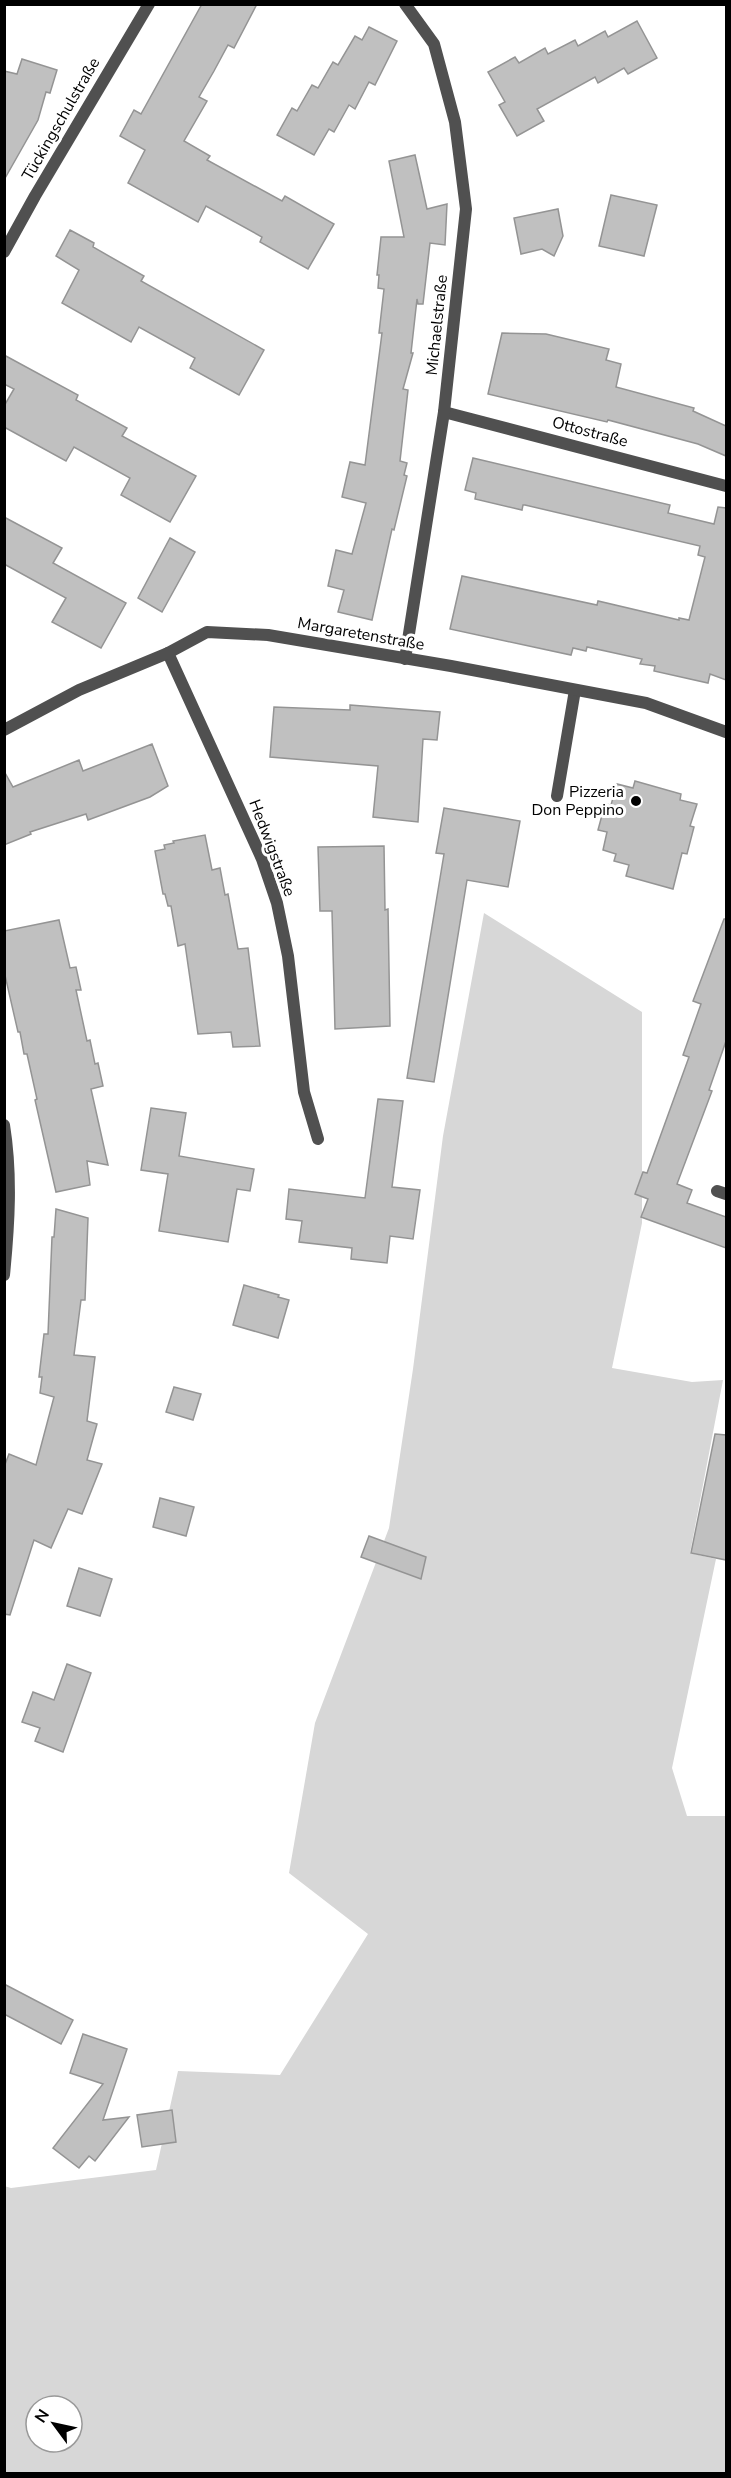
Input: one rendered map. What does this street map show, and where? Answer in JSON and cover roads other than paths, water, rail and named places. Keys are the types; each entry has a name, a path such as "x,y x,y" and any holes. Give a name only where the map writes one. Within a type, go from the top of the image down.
{"street":[{"name":"Tückingschulstraße","path":"4,252 46,176 149,4"},
{"name":"Michaelstraße","path":"405,4 434,44 455,122 466,209 444,412 405,659"},
{"name":"Ottostraße","path":"444,412 726,486"},
{"name":"Margaretenstraße","path":"4,730 79,690 168,653 207,632 268,635 451,666 646,703 726,732"},
{"name":"Hedwigstraße","path":"168,653 262,859 277,903 288,956 304,1092 318,1139"},
{"path":"557,796 575,690"},
{"path":"4,1125 9,1152 10,1186 4,1275"}],"place":[{"name":"Pizzeria Don Peppino","path":"636,801"}]}
